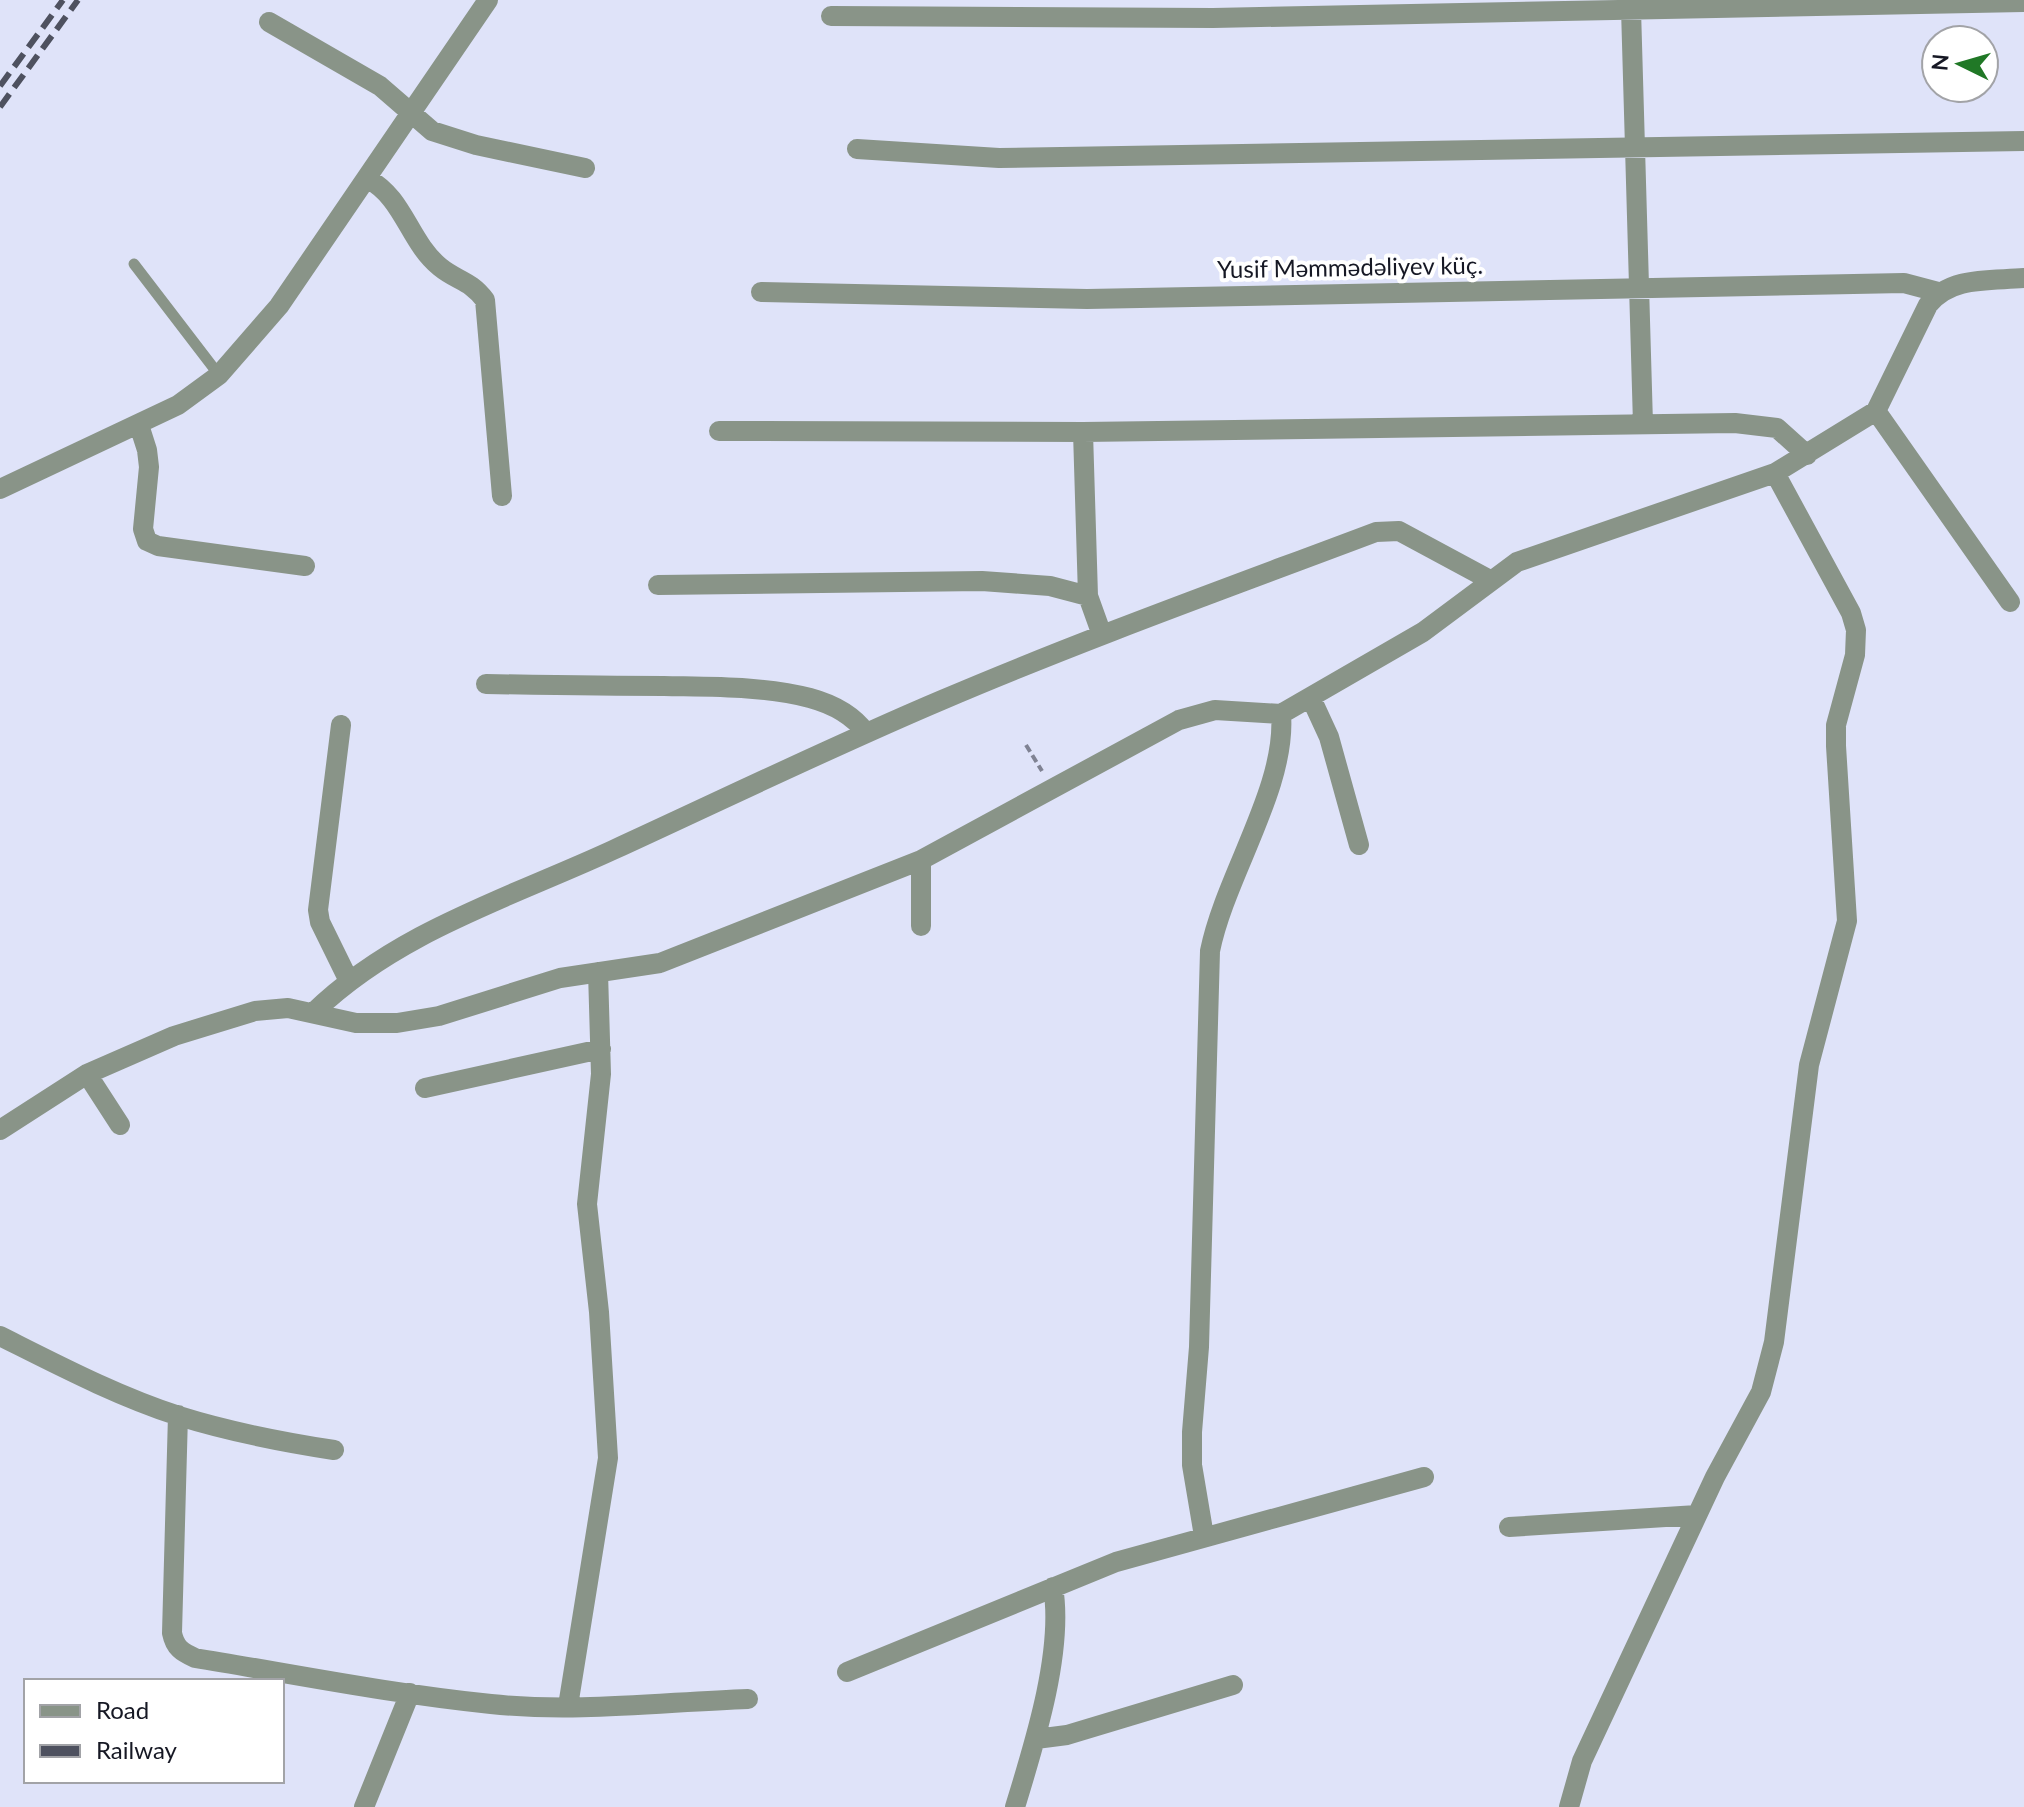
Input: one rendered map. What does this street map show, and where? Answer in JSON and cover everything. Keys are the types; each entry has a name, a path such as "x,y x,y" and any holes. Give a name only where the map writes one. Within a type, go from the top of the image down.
{"street":[{"path":"0,489 139,425 202,390 219,375 279,306 488,0"},
{"path":"831,16 1213,18 2024,2"},
{"path":"1631,9 1643,424"},
{"path":"269,22 380,86 432,131 476,145 585,168"},
{"path":"857,149 999,158 1635,145 2024,141"},
{"path":"368,179 385,188 440,267 473,284 485,300 502,496"},
{"name":"Yusif Məmmədəliyev küç.","path":"761,292 1087,299 1904,283 1938,292 1955,285 2024,278"},
{"path":"0,1130 87,1074 174,1036 228,1018 277,1008 356,1023 397,1023 439,1016 560,978 660,963 921,860 1179,720 1215,710 1281,714 1423,632 1517,562 1775,473 1876,411 1928,305 1938,292"},
{"path":"1876,411 2010,602"},
{"path":"719,431 1083,432 1760,424 1785,433 1807,455"},
{"path":"139,425 147,450 143,529 147,541 158,546 305,566"},
{"path":"1083,432 1088,596 1102,635"},
{"path":"1569,1807 1582,1761 1697,1515 1747,1424 1767,1370 1809,1065 1847,921 1836,735 1855,655 1856,630 1851,613 1775,473"},
{"path":"313,1013 348,979 462,914 580,865 866,733 1102,635 1386,530 1399,531 1490,580"},
{"path":"658,585 982,581 1050,586 1088,596"},
{"path":"486,684 722,687 761,691 810,698 859,723 866,733"},
{"path":"1311,698 1329,737 1359,845"},
{"path":"1204,1536 1192,1465 1192,1432 1199,1347 1210,951 1217,917 1276,765 1282,735 1281,714"},
{"path":"341,725 318,910 325,933 348,979"},
{"path":"921,860 921,926"},
{"path":"568,1706 608,1458 602,1342 587,1204 600,1087 598,972"},
{"path":"425,1088 601,1049"},
{"path":"87,1074 120,1125"},
{"path":"0,1336 86,1378 178,1415 272,1440 334,1450"},
{"path":"178,1415 175,1644 195,1658 493,1704 568,1706 748,1699"},
{"path":"847,1672 1116,1562 1424,1477"},
{"path":"1509,1527 1697,1515"},
{"path":"1015,1807 1036,1739 1055,1632 1053,1587"},
{"path":"1036,1739 1067,1735 1233,1685"},
{"path":"364,1807 410,1693"}],"lane":[{"path":"134,264 219,375"}],"path":[{"path":"1026,745 1051,787"}],"railway":[{"path":"0,86 63,0"},
{"path":"0,107 78,0"}]}
